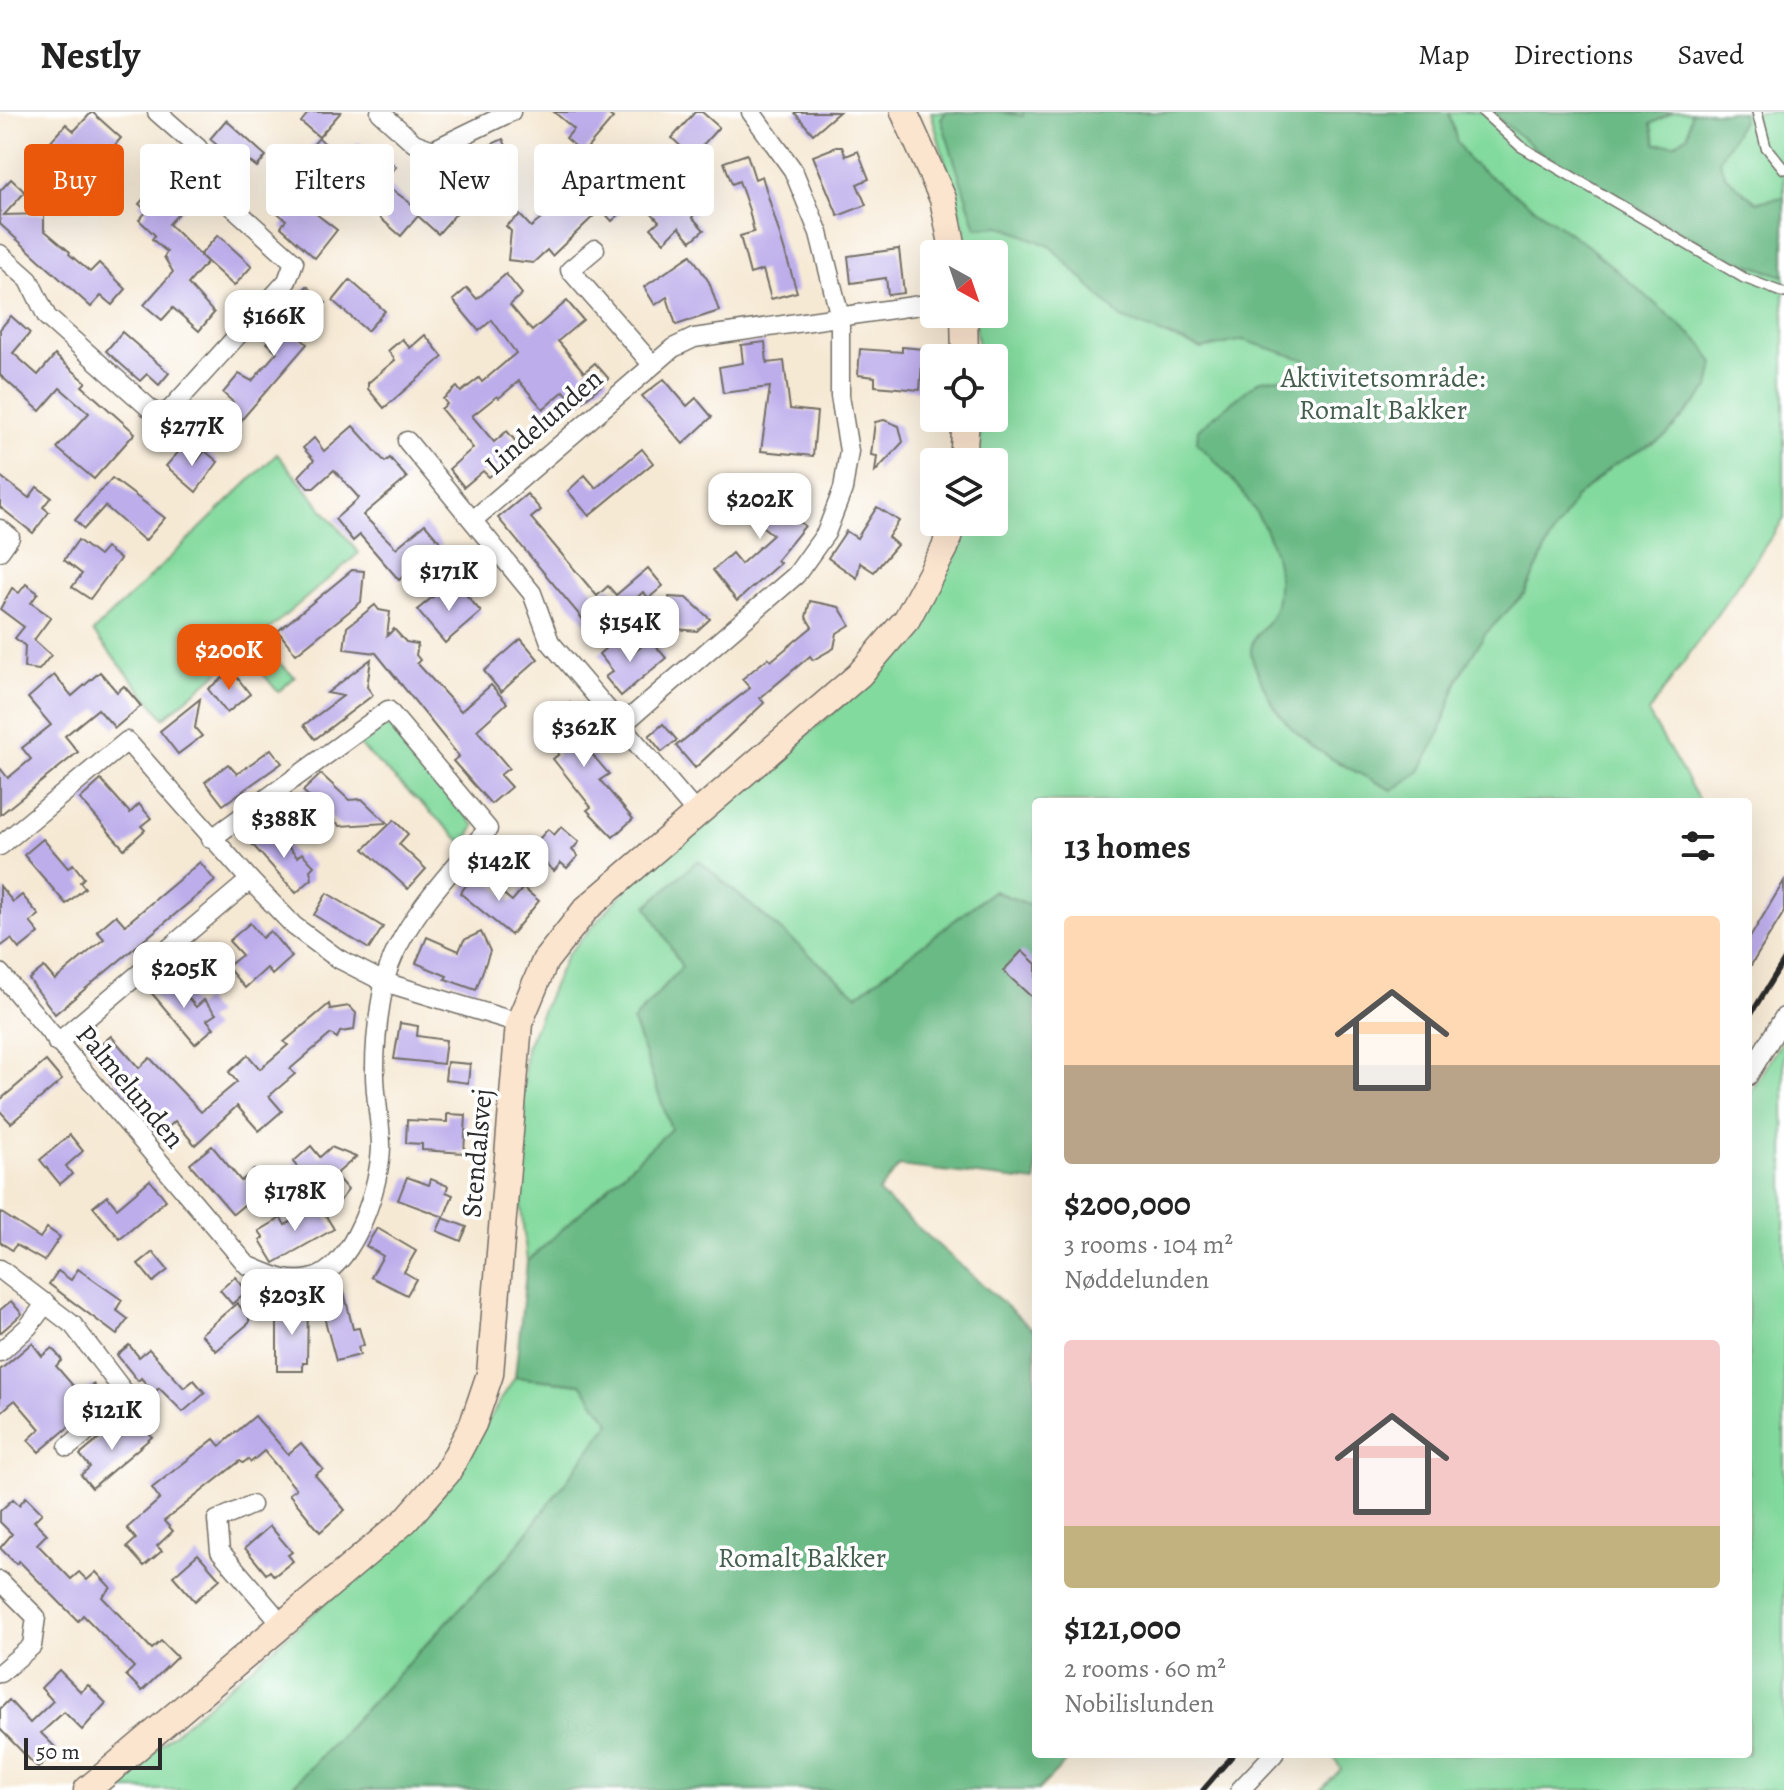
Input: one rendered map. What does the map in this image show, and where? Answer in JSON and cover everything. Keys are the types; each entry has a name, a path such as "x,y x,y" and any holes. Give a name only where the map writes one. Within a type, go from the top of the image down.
{"street":[{"path":"0,254 29,280 47,317 156,414 169,411 287,281 294,262 216,192 198,148 157,112"},
{"path":"380,112 414,143 433,150 511,112"},
{"path":"623,724 796,575 826,533 843,489 849,451 840,396 840,317 819,233 793,170 751,112"},
{"path":"904,112 943,199 951,240"},
{"path":"595,249 570,270 651,363"},
{"name":"Lindelunden","path":"473,520 651,363 694,338 920,305"},
{"path":"407,441 532,593 550,642 697,814"},
{"path":"0,529 10,537 0,551"},
{"name":"Stendalsvej","path":"87,1790 406,1520 447,1473 473,1424 490,1374 519,1023 545,961 586,909 859,675 907,619 945,548 948,536"},
{"name":"Palmelunden","path":"0,973 247,1265 283,1281 313,1279 339,1261 371,1207 381,1149 375,1067 384,982 412,923 445,876 488,829 388,710 211,839"},
{"path":"0,846 127,741 250,880 294,926 326,950 384,982 519,1023"},
{"path":"57,1043 250,880"},
{"path":"1752,1069 1784,1017"},
{"path":"0,1269 73,1325 128,1397 68,1447"},
{"path":"0,1352 28,1327 46,1303"},
{"path":"251,1505 217,1520 220,1551 283,1625"},
{"path":"0,1581 36,1617 32,1646 0,1673"},
{"path":"1240,1790 1270,1758"}],"lane":[{"path":"1483,112 1520,146 1744,278 1784,293"},
{"path":"1757,112 1766,147 1784,169"}],"green space":[{"name":"Aktivitetsområde: Romalt Bakker","path":"931,112 1784,112 1784,519 1648,713 1698,798 1032,798 1032,906 993,891 857,995 682,967 633,1021 672,1129 527,1262 517,1169 526,1048 566,956 629,886 870,681 915,626 947,568 960,536 1008,536 1008,448 978,448 980,432 1008,432 1008,344 977,344 976,328 1008,328 1008,240 964,240"},
{"path":"946,112 1002,112 1023,116 1023,112 1449,112 1457,142 1470,162 1588,246 1702,344 1714,364 1709,388 1666,436 1612,466 1576,498 1550,540 1525,593 1485,634 1459,677 1439,735 1418,773 1392,790 1314,747 1283,719 1252,659 1254,639 1274,611 1278,587 1276,563 1270,540 1259,518 1230,477 1197,443 1198,429 1260,380 1308,375 1313,368 1306,360 1243,340 1202,349 1121,318 1050,246 1001,226 976,228 941,119"},
{"path":"1490,112 1673,112 1651,124 1656,144 1675,144 1688,135 1691,112 1741,112 1742,121 1719,160 1725,176 1756,202 1784,197 1784,276 1724,256 1545,156"},
{"path":"277,454 359,553 164,718 93,632"},
{"path":"256,643 295,677 278,692 245,652"},
{"path":"381,722 390,722 475,826 464,844 355,741"},
{"name":"Romalt Bakker","path":"698,860 857,995 993,891 1032,906 1032,1182 899,1166 878,1192 1032,1328 1032,1758 1070,1758 1038,1790 289,1790 510,1555 610,1423 581,1384 515,1377 527,1262 671,1129 633,1021 682,967 647,906"},
{"path":"1784,1037 1784,1790 1321,1790 1341,1769 1334,1758 1752,1758 1752,1089"},
{"path":"515,1377 581,1384 611,1423 510,1555 289,1790 108,1790 344,1587 443,1494"}],"building":[{"path":"92,112 121,138 116,144 49,143 66,124 74,131"},
{"path":"309,112 341,112 319,137 301,122"},
{"path":"554,112 605,112 613,118 591,144 573,144 566,138 574,129"},
{"path":"695,112 702,112 719,127 704,144 678,144 672,138"},
{"path":"794,112 839,112 813,134"},
{"path":"226,120 266,156 257,167 250,162 250,144 216,144 210,139"},
{"path":"842,147 846,156 858,151 869,179 857,184 866,205 838,216 813,156"},
{"path":"747,154 755,179 762,176 797,292 771,299 763,270 750,274 740,236 754,232 749,210 739,181 732,184 724,162"},
{"path":"11,179 24,191 4,215 44,216 44,230 69,254 90,272 99,263 126,289 112,305 101,296 91,307 0,224 0,191"},
{"path":"394,191 410,203 410,216 418,216 401,236 378,216 394,216"},
{"path":"520,215 531,227 545,216 594,216 552,256 547,250 533,263 508,260 511,231 506,226"},
{"path":"143,216 176,216 169,224 207,262 188,284 214,313 199,331 173,308 162,320 144,305 173,272 164,257 167,252 152,239 155,235 139,220"},
{"path":"281,216 319,216 337,230 315,258 281,227 286,220"},
{"path":"418,216 454,216 438,234"},
{"path":"654,216 693,216 704,230 691,241 679,227 664,242 651,228 659,221"},
{"path":"218,235 252,266 234,286 200,255"},
{"path":"899,249 904,293 888,295 886,278 851,283 848,256"},
{"path":"691,255 709,282 719,311 676,325 667,297 655,305 644,287"},
{"path":"506,274 522,294 510,305 532,331 567,301 583,320 558,341 584,372 595,363 609,379 577,406 564,391 543,409 519,381 499,398 497,396 472,416 494,442 507,431 522,449 489,477 483,471 464,487 449,469 473,448 441,409 447,404 443,399 457,387 461,392 479,378 482,382 516,353 492,320 479,331 453,300 467,288 477,299"},
{"path":"350,280 385,311 367,331 333,301"},
{"path":"307,286 326,303 298,336 307,344 237,425 223,413 233,402 223,393 239,374 252,381 277,352 267,343 299,305 297,297"},
{"path":"11,316 30,333 13,353 38,375 55,355 86,382 82,386 135,433 94,479 57,448 89,413 60,388 40,411 0,375 0,329"},
{"path":"122,332 169,373 159,385 147,374 140,381 106,351"},
{"path":"425,335 443,357 384,408 368,389 368,383 395,360 388,351 402,339 410,348"},
{"path":"765,342 767,363 784,361 790,409 817,412 813,456 761,451 770,387 723,393 719,367 743,363 741,345"},
{"path":"902,347 920,349 920,390 875,386 875,377 858,375 860,349 902,352"},
{"path":"664,379 687,406 696,398 712,417 683,444 642,396"},
{"path":"884,420 899,426 903,442 875,472 877,456 871,455 875,422"},
{"path":"353,426 385,462 390,458 407,478 363,515 396,548 425,524 442,544 399,580 360,535 353,541 335,519 359,498 334,470 314,488 308,488 299,476 314,460 303,448 314,438 324,451"},
{"path":"182,448 197,461 205,451 218,462 196,492 166,466"},
{"path":"642,449 653,463 589,516 568,491 585,475 596,488"},
{"path":"0,476 29,498 37,487 51,497 43,507 49,512 33,533 0,507"},
{"path":"112,478 165,518 145,541 105,506 84,529 75,520"},
{"path":"758,479 781,497 775,503 805,526 777,560 780,563 737,601 713,570 732,553 741,564 773,535 737,506"},
{"path":"527,494 541,510 531,518 597,596 608,586 616,595 648,568 663,586 649,598 643,592 597,636 498,518"},
{"path":"877,507 899,521 888,537 897,545 874,572 860,563 857,578 828,558 846,531 857,538"},
{"path":"78,540 99,556 106,548 120,559 90,599 72,587 82,574 64,560"},
{"path":"352,570 364,571 361,602 296,654 278,631"},
{"path":"26,584 38,593 31,603 51,617 34,640 51,655 39,670 24,668 25,646 15,638 24,627 0,609 12,588 19,593"},
{"path":"457,584 481,612 445,643 417,610 440,591 444,596"},
{"path":"669,597 687,598 710,619 697,631 664,628 673,621 667,614"},
{"path":"810,601 839,607 850,625 837,633 834,648 813,660 810,656 760,698 764,703 695,768 676,746 750,688 742,679 768,658 771,661 812,627 806,617"},
{"path":"375,605 379,610 390,612 387,636 394,629 406,642 418,644 416,655 420,660 417,663 461,711 491,685 507,703 477,730 509,768 500,775 511,787 491,804 453,761 459,756 376,653 344,649 347,627"},
{"path":"521,639 538,659 501,692 484,671"},
{"path":"616,639 630,656 650,639 666,658 621,696 605,677 613,671 599,654"},
{"path":"371,659 367,687 373,695 315,739 304,725 343,696 327,693"},
{"path":"232,671 250,694 227,713 208,689"},
{"path":"100,672 117,692 124,686 141,706 115,728 98,709 65,736 78,752 0,815 0,768 8,778 31,759 22,748 51,725 28,698 54,675 72,696"},
{"path":"200,699 195,728 202,736 178,754 160,731"},
{"path":"570,703 584,720 577,726 589,741 584,745 609,774 600,780 633,819 613,837 587,810 591,807 553,759 559,754 539,729"},
{"path":"663,724 677,740 662,752 649,736"},
{"path":"271,749 282,763 223,805 205,782 228,764 237,774"},
{"path":"321,774 349,800 362,799 387,823 340,826 303,791"},
{"path":"101,780 130,813 139,804 151,818 141,826 145,830 124,849 80,799"},
{"path":"394,820 408,834 399,844 426,869 408,889 364,849"},
{"path":"270,826 297,857 302,853 314,866 310,870 312,879 296,893 251,843"},
{"path":"561,827 579,842 572,850 578,856 567,868 561,863 554,871 530,849 548,829 554,835"},
{"path":"43,839 68,868 73,864 84,878 80,882 85,888 66,904 24,855"},
{"path":"514,840 534,857 523,870 503,853"},
{"path":"200,862 215,881 55,1014 29,979 44,967 55,980 104,939 97,931 116,915 125,925"},
{"path":"477,872 512,901 523,888 539,901 511,935 460,893"},
{"path":"1784,881 1784,912 1752,964 1752,934"},
{"path":"0,886 13,902 22,895 39,915 30,922 39,933 19,949 11,939 0,947"},
{"path":"327,893 383,927 369,949 314,915"},
{"path":"250,923 262,938 270,931 292,957 272,975 267,968 245,988 227,967 242,955 229,941"},
{"path":"481,932 490,951 476,990 445,979 447,976 416,963 427,937 459,951 464,940"},
{"path":"1022,951 1032,960 1032,997 1003,971"},
{"path":"169,975 196,1007 204,1000 216,1014 207,1020 214,1028 195,1044 150,991"},
{"path":"329,1004 330,1009 349,1006 356,1013 354,1030 340,1032 337,1038 331,1034 290,1069 295,1074 269,1096 282,1111 259,1131 237,1106 195,1145 175,1121 159,1136 92,1052 111,1036 139,1068 150,1058 201,1112 237,1082 229,1072 248,1055 260,1069 288,1045 284,1042"},
{"path":"400,1023 418,1026 417,1036 446,1040 443,1064 394,1059"},
{"path":"46,1061 62,1080 11,1123 0,1111 0,1100"},
{"path":"447,1062 470,1064 468,1083 445,1080"},
{"path":"447,1114 466,1115 464,1153 422,1150 422,1144 406,1143 407,1120 447,1122"},
{"path":"70,1135 83,1151 66,1166 72,1174 60,1184 40,1160"},
{"path":"212,1146 241,1181 254,1170 267,1186 233,1214 190,1164"},
{"path":"311,1146 320,1157 331,1147 356,1157 335,1175 348,1190 333,1210 293,1162"},
{"path":"407,1177 429,1185 431,1179 448,1186 446,1192 453,1195 444,1217 398,1200"},
{"path":"150,1180 166,1200 120,1239 93,1207 107,1196 117,1208"},
{"path":"319,1205 334,1229 274,1263 260,1240 264,1238 259,1231 281,1218 285,1225"},
{"path":"0,1212 40,1238 47,1228 60,1237 44,1261 16,1245 12,1250 0,1242"},
{"path":"443,1218 467,1227 461,1241 437,1231"},
{"path":"377,1228 416,1251 404,1272 416,1279 407,1295 371,1277 383,1256 366,1246"},
{"path":"153,1252 168,1270 153,1282 138,1264"},
{"path":"78,1269 122,1300 116,1310 128,1319 117,1335 49,1284 58,1271 71,1280"},
{"path":"235,1277 247,1291 232,1304 220,1290"},
{"path":"344,1292 353,1329 359,1328 364,1345 358,1347 360,1355 336,1361 319,1298"},
{"path":"11,1301 22,1314 0,1333 0,1310"},
{"path":"237,1303 249,1317 249,1323 216,1351 201,1334"},
{"path":"277,1305 308,1305 307,1363 303,1363 303,1371 277,1371"},
{"path":"32,1343 42,1356 52,1348 62,1360 56,1366 81,1395 93,1384 104,1397 39,1452 28,1440 40,1429 15,1400 0,1413 0,1370"},
{"path":"129,1345 139,1357 149,1349 184,1388 194,1380 205,1393 183,1412 159,1388 154,1393 141,1378 138,1381 117,1355"},
{"path":"255,1416 288,1454 301,1443 323,1469 315,1475 345,1510 320,1532 289,1494 296,1489 264,1451 251,1462 248,1459 243,1463 240,1461 164,1521 173,1531 157,1546 162,1551 144,1566 127,1547 136,1539 127,1528 160,1499 152,1488 214,1439 220,1446"},
{"path":"121,1421 131,1433 141,1425 152,1437 92,1488 81,1475 90,1467 80,1455"},
{"path":"26,1497 42,1513 34,1521 47,1534 37,1544 71,1579 79,1572 87,1580 96,1572 111,1588 102,1597 152,1649 161,1641 177,1657 142,1691 126,1675 134,1667 83,1615 78,1621 19,1561 16,1564 0,1548 12,1534 0,1522 0,1511 13,1499 19,1505"},
{"path":"270,1526 292,1552 288,1555 293,1561 274,1576 270,1571 266,1574 245,1548"},
{"path":"198,1554 220,1579 195,1601 173,1576"},
{"path":"59,1670 81,1692 88,1685 106,1703 82,1730 64,1712 41,1733 57,1749 38,1768 0,1729 0,1709 9,1700 30,1723 53,1701 41,1688"}],"railway":[{"path":"1752,1012 1784,960"},
{"path":"1203,1790 1231,1758"}]}
